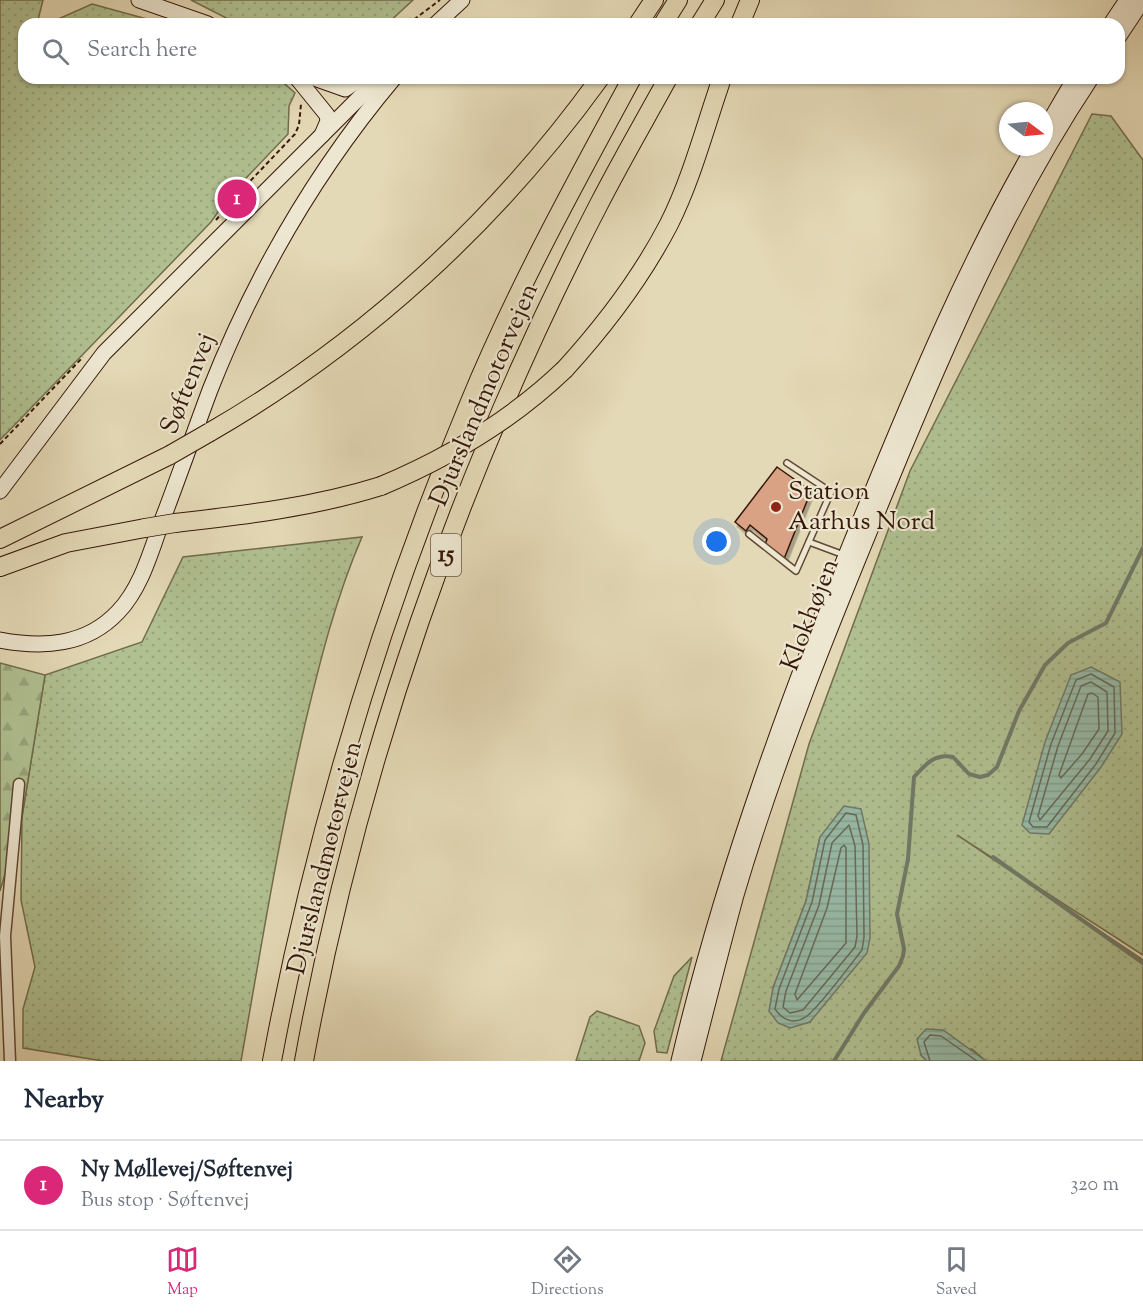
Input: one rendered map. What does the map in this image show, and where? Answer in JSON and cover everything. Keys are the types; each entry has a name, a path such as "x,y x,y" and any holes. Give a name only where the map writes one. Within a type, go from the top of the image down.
{"highway":[{"path":"642,18 654,0"},
{"path":"667,18 678,0"},
{"path":"704,18 715,0"},
{"path":"742,18 750,0"},
{"path":"0,539 170,455 253,408 328,355 430,271 522,176 562,130 596,84"},
{"name":"Djurslandmotorvejen","path":"272,1061 299,928 348,742 432,497 469,402 522,288 629,84"},
{"name":"Djurslandmotorvejen","path":"304,1061 353,839 411,651 462,508 502,412 594,215 665,84"},
{"path":"0,567 66,543 146,528 282,511 341,499 381,486 447,456 486,432 539,394 565,369 604,327 630,292 669,223 690,174 720,84"}],"street":[{"path":"139,0 191,18"},
{"path":"444,12 462,0"},
{"path":"1115,18 1127,0"},
{"path":"1125,27 1143,0"},
{"path":"312,85 345,89 352,84"},
{"path":"0,491 104,353 373,84"},
{"name":"Søftenvej","path":"0,640 33,645 66,642 95,631 117,613 128,600 148,558 226,354 270,257 327,165 389,84"},
{"path":"1053,116 1071,84"},
{"name":"Klokhøjen","path":"693,1061 737,893 786,750 861,551 927,392 979,278 1026,187 1087,84"},
{"path":"312,85 327,115 328,121 322,135"},
{"name":"Klokhøjen","path":"679,1061 724,890 773,744 846,555 914,388 967,272 1030,156"},
{"path":"10,1061 5,936 19,784"}],"lane":[{"path":"749,534 796,571 831,492 787,463"},
{"path":"809,542 846,555"}],"path":[{"path":"426,18 444,12"},
{"path":"212,225 234,198 295,134 299,125 299,109 312,85"},
{"path":"0,444 87,353"}],"green space":[{"path":"0,0 43,0 38,18 18,18 18,84 285,84 295,93 289,106 288,134 229,196 211,222 0,440"},
{"path":"191,0 413,0 394,18 226,18"},
{"path":"92,4 143,18 60,18"},
{"path":"1092,114 1111,116 1143,160 1143,955 957,835 1143,960 1143,1061 986,1061 972,1049 921,1055 927,1061 721,1061 809,744 910,471","holes":["820,837 810,1022 773,988 806,901"]},
{"path":"362,537 336,606 305,724 279,850 241,1061 103,1061 23,1048 23,1009 35,967 21,900 22,817 45,675 142,642 183,557"},
{"path":"0,663 45,675 22,817 0,891"},
{"path":"692,957 667,1053 657,1052 654,1031 674,976"},
{"path":"597,1011 639,1026 645,1043 639,1061 576,1061 590,1017"}],"water":[{"path":"1091,667 1120,682 1122,734 1101,767 1049,834 1030,833 1022,825 1045,742 1071,675"},
{"path":"844,806 861,809 869,844 870,938 867,953 810,1022 790,1028 778,1023 769,1011 773,988 806,901 820,837"},
{"path":"926,1029 943,1030 986,1061 927,1061 921,1055 917,1039"}],"building":[{"name":"Station Aarhus Nord","path":"777,467 811,491 784,559 765,545 767,539 750,525 746,531 735,522"}],"waterway":[{"path":"834,1061 864,1013 899,966 903,956 904,949 897,914 908,859 914,777 936,758 947,756 953,757 969,774 980,777 988,775 997,767 1019,711 1045,665 1068,643 1106,623 1143,548"},
{"path":"993,857 1143,963"}],"place":[{"name":"Ny Møllevej/Søftenvej","path":"237,199"},
{"name":"Station Aarhus Nord","path":"776,507"}]}
